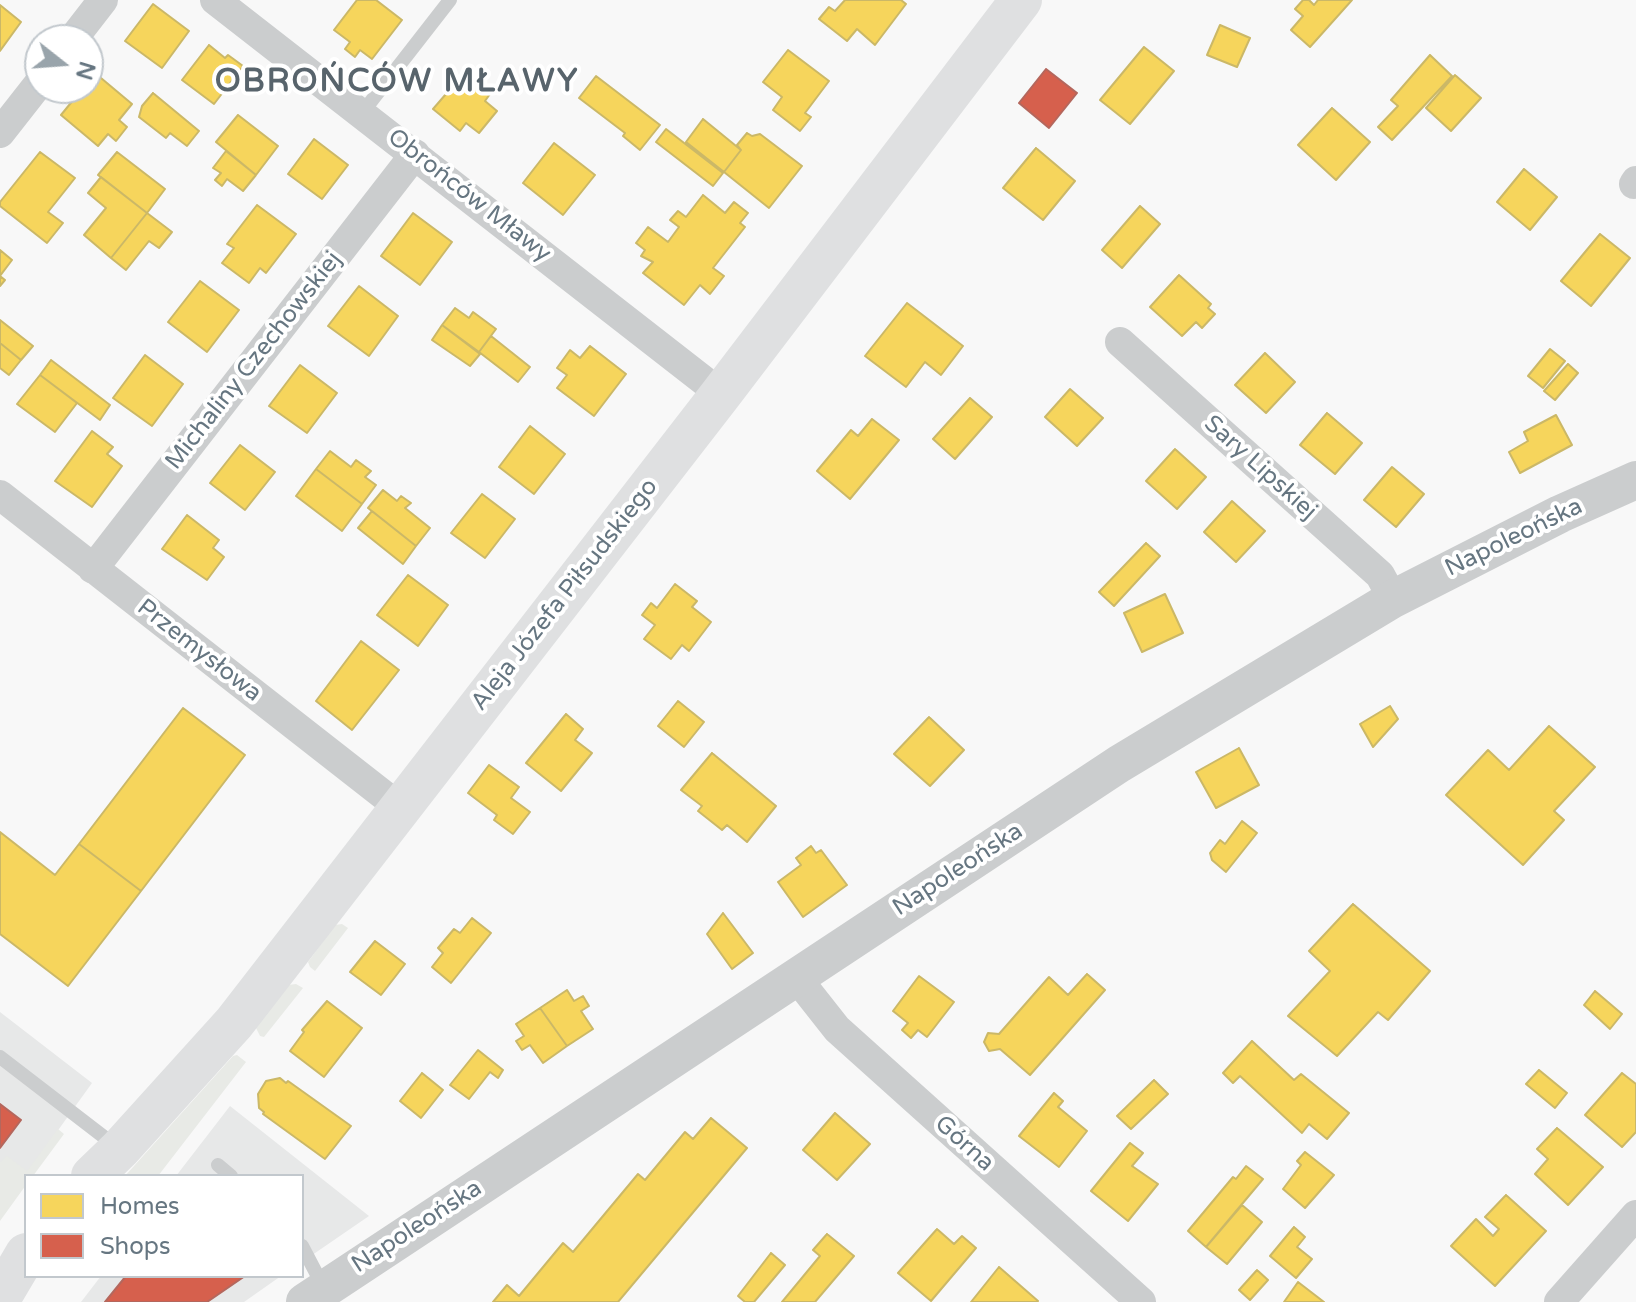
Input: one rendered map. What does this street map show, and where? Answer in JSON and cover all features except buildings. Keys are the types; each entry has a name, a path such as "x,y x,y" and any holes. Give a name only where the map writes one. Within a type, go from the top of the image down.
{"main road":[{"name":"Aleja Józefa Piłsudskiego","path":"106,1162 234,1023 721,394 1021,0"},
{"path":"2,1298 24,1258"}],"street":[{"path":"84,24 103,0"},
{"name":"Obrońców Mławy","path":"215,0 721,394"},
{"path":"0,133 24,102"},
{"name":"Michaliny Czechowskiej","path":"93,569 415,154"},
{"name":"Sary Lipskiej","path":"1120,342 1380,575 1393,599"},
{"name":"Napoleońska","path":"314,1295 1119,764 1393,599 1560,514 1636,480"},
{"name":"Przemysłowa","path":"0,495 399,807"},
{"name":"Górna","path":"796,977 837,1029 1141,1302"},
{"path":"1559,1302 1636,1215"}],"lane":[{"path":"362,113 450,0"},
{"path":"0,1057 106,1162"},
{"path":"218,1165 229,1174"},
{"path":"304,1254 314,1295"}],"shaded area":[{"path":"342,924 348,928 315,971 308,962 335,925"},
{"path":"296,984 303,988 264,1037 260,1036 256,1028 288,985"},
{"path":"0,1012 92,1083 0,1211"},
{"path":"237,1055 246,1062 160,1174 127,1174"},
{"path":"230,1106 369,1216 304,1261 304,1174 178,1174"},
{"path":"58,1129 64,1134 34,1174 24,1174 24,1188 0,1221 0,1162 7,1156 27,1171"},
{"path":"99,1278 278,1278 244,1302 81,1302"}],"district":[{"name":"OBROŃCÓW MŁAWY","path":"397,83"}]}
